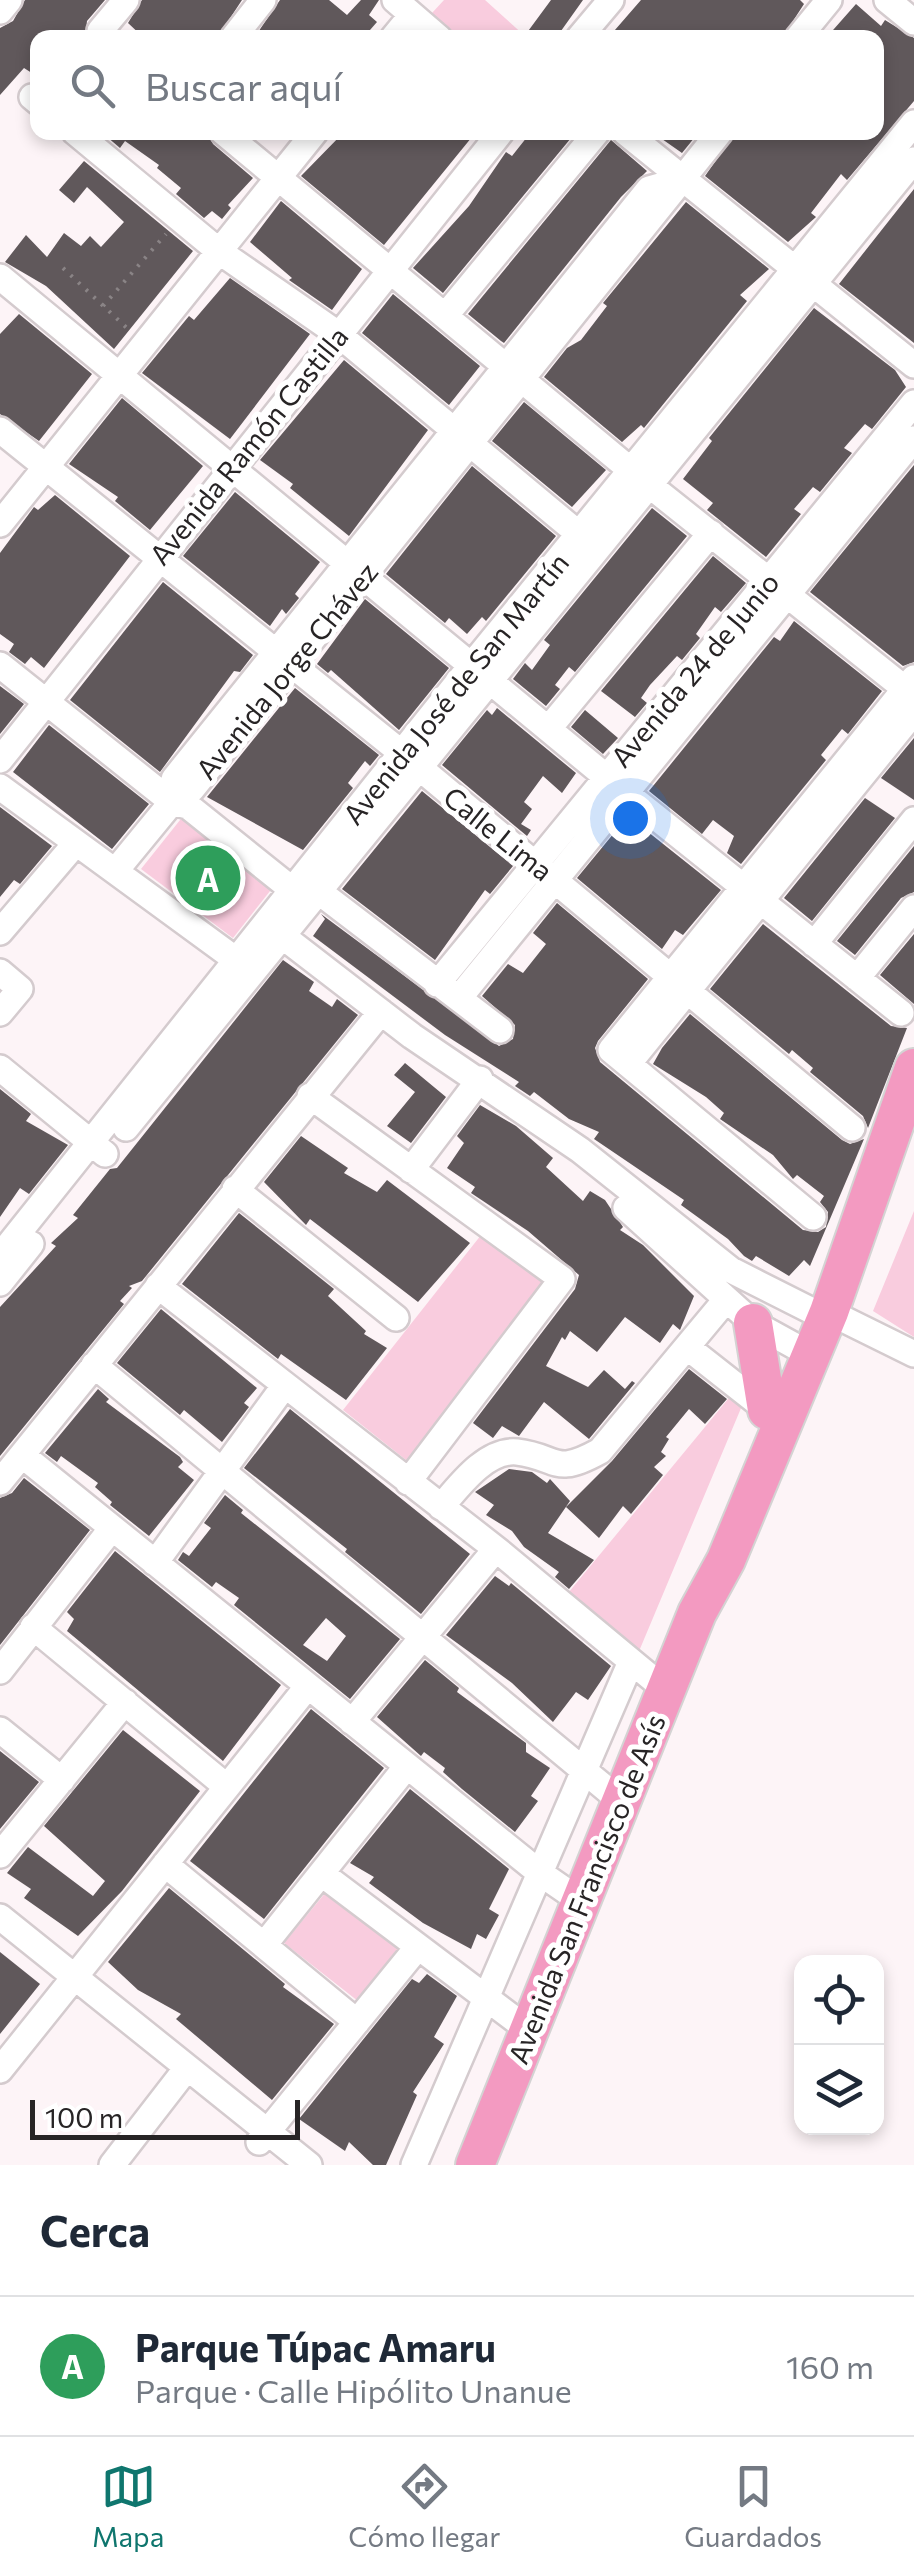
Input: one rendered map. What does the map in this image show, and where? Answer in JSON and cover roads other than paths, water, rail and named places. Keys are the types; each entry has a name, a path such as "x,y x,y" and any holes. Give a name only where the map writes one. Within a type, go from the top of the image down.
{"highway":[{"name":"Avenida San Francisco de Asís","path":"697,1613 709,1554 767,1410 821,1313 914,1066"},
{"path":"732,1296 767,1410"},
{"name":"Avenida San Francisco de Asís","path":"476,2165 697,1613 726,1560 802,1351"}],"street":[{"path":"0,11 9,0"},
{"path":"107,30 126,0"},
{"path":"239,30 263,0"},
{"path":"586,30 611,0"},
{"path":"804,30 828,0"},
{"path":"887,0 914,22"},
{"path":"404,7 430,30"},
{"name":"Avenida José de San Martín","path":"0,1283 98,1148 307,894 480,672 803,277 908,159 914,123"},
{"path":"86,140 220,252 338,334 588,541"},
{"path":"232,140 640,477 912,694 620,1057 812,1217"},
{"path":"0,524 308,140"},
{"name":"Avenida Ramón Castilla","path":"0,760 495,140"},
{"path":"445,316 590,140"},
{"path":"634,140 914,365"},
{"name":"Avenida Jorge Chávez","path":"117,869 172,802 174,779 284,658 514,374 650,190 682,180 714,140"},
{"path":"0,278 626,794 901,1013"},
{"name":"Avenida 24 de Junio","path":"448,991 545,873 626,794 914,402"},
{"name":"Calle Lima","path":"0,430 410,761 852,1128"},
{"name":"Avenida 24 de Junio","path":"545,873 607,775 914,439"},
{"path":"549,728 712,533"},
{"path":"0,665 172,802 188,806 500,1030"},
{"path":"0,787 245,966"},
{"path":"814,944 914,820"},
{"path":"0,932 76,843"},
{"name":"Avenida José de San Martín","path":"245,966 280,935 307,894"},
{"path":"857,978 914,908"},
{"path":"280,935 477,1084 802,1351"},
{"path":"0,1013 10,981"},
{"path":"0,1482 381,1012"},
{"path":"0,1068 98,1148"},
{"path":"411,1170 477,1084"},
{"path":"310,1096 562,1280 408,1482"},
{"name":"Avenida José de San Martín","path":"0,1256 98,1148"},
{"path":"235,1189 396,1318"},
{"path":"158,1286 496,1550 666,1690"},
{"path":"732,1296 821,1313 914,1354"},
{"path":"441,1507 466,1478 493,1457 514,1452 554,1466 577,1464 600,1451 732,1296"},
{"path":"687,1347 767,1410"},
{"path":"94,1364 583,1774 622,1802"},
{"path":"155,1563 285,1385"},
{"path":"22,1455 540,1873 582,1902"},
{"path":"0,1671 112,1528"},
{"path":"352,1722 496,1550"},
{"path":"34,1627 227,1786"},
{"path":"414,2165 630,1664"},
{"path":"0,2070 308,1686"},
{"path":"0,1855 125,1702"},
{"path":"0,1730 62,1780"},
{"path":"264,1945 407,1766"},
{"path":"165,1864 357,2022"},
{"path":"322,1874 530,2032"},
{"path":"0,1917 69,1984"},
{"path":"0,1938 69,1984 262,2138 309,2165"},
{"path":"262,2138 417,1948"},
{"path":"112,2165 182,2074"},
{"path":"262,2138 282,2165"}],"place":[{"name":"Parque Túpac Amaru","path":"208,878"}]}
